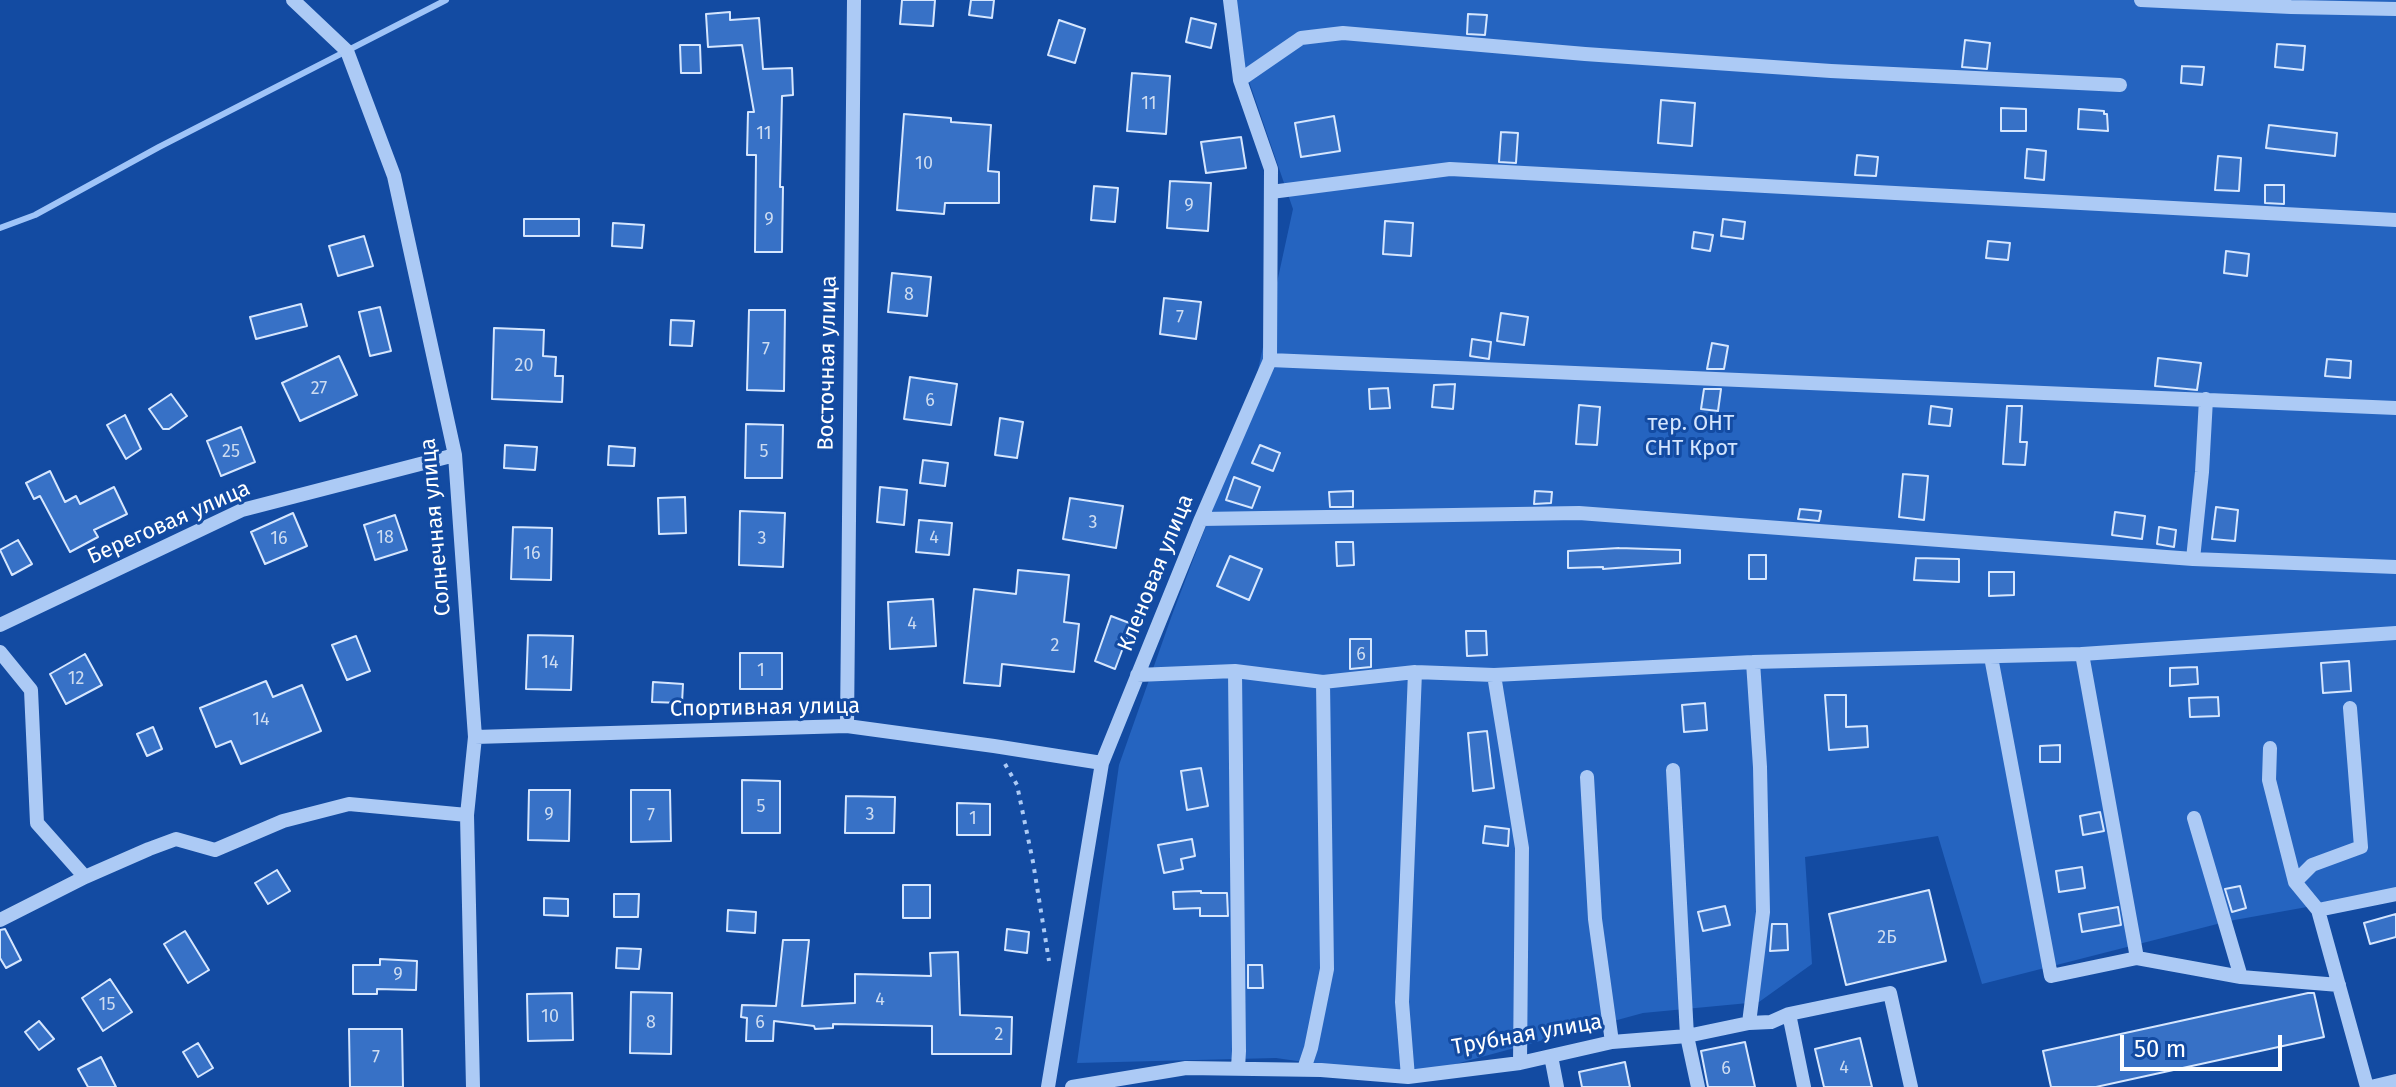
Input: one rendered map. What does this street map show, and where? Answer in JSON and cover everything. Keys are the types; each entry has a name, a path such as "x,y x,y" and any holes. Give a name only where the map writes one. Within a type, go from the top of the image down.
{"street":[{"name":"Солнечная улица","path":"293,0 347,51 394,176 455,455 475,737 467,815 473,1087"},
{"name":"Восточная улица","path":"847,726 854,0"},
{"name":"Кленовая улица","path":"1048,1087 1102,763 1201,519 1270,360 1271,169 1240,80 1230,0"},
{"path":"2141,0 2396,9"},
{"path":"1240,80 1301,38 1343,33 1831,71 2120,85"},
{"path":"1271,192 1450,169 2396,220"},
{"path":"1270,360 2396,408"},
{"path":"2193,559 2206,399"},
{"name":"Береговая улица","path":"0,625 242,510 455,455"},
{"path":"1201,519 1579,513 2193,559 2396,567"},
{"path":"1137,675 1235,671 1323,682 1415,672 1494,675 1753,662 2082,654 2396,633"},
{"path":"0,652 31,690 37,823 85,877"},
{"path":"2082,654 2137,958"},
{"path":"1991,657 2051,976 2137,958 2241,977 2339,985"},
{"path":"1749,1023 1763,912 1760,767 1753,662"},
{"path":"1235,671 1238,1068"},
{"path":"1408,1077 1402,1002 1415,672"},
{"path":"1494,675 1522,848 1520,1063"},
{"path":"1304,1069 1327,969 1323,682"},
{"path":"2295,882 2312,865 2361,847 2350,708"},
{"name":"Спортивная улица","path":"475,737 847,726 1102,763"},
{"path":"2270,748 2269,780 2295,882 2318,910 2369,1087 2396,1081"},
{"path":"1673,770 1687,1036 1698,1087"},
{"path":"1587,777 1595,919 1612,1042"},
{"path":"0,920 85,877 176,839 215,850 283,821 349,804 467,815"},
{"path":"2194,818 2241,977"},
{"path":"2318,910 2396,894"},
{"name":"Трубная улица","path":"1072,1087 1120,1083 1186,1068 1304,1069 1408,1077 1520,1063 1612,1042 1687,1036 1749,1023 1771,1022 1789,1014 1890,993 1911,1087"},
{"path":"1789,1014 1804,1087"},
{"path":"1551,1056 1557,1087"}],"path":[{"path":"994,746 1017,785 1046,931 1050,974"}],"green space":[{"name":"тер. ОНТ СНТ Крот","path":"1234,0 2396,0 2396,891 2229,921 1982,984 1938,836 1805,857 1812,964 1759,1002 1643,1013 1408,1077 1276,1058 1077,1063 1119,765 1248,416 1293,209 1243,64"}],"building":[{"path":"902,0 935,0 933,26 900,24"},
{"path":"971,0 994,0 992,18 969,15"},
{"path":"730,12 730,20 759,18 763,69 792,68 793,95 782,96 782,252 755,252 756,155 747,155 748,112 754,112 742,45 708,47 706,14"},
{"path":"1468,14 1487,15 1485,35 1467,34"},
{"path":"1191,18 1216,24 1211,48 1186,42"},
{"path":"1059,20 1085,29 1075,63 1048,55"},
{"path":"1965,40 1990,43 1987,69 1962,67"},
{"path":"2277,44 2305,46 2303,70 2275,67"},
{"path":"680,45 700,45 701,73 681,73"},
{"path":"2182,66 2204,67 2202,85 2181,83"},
{"path":"1132,73 1170,76 1166,134 1127,131"},
{"path":"1661,100 1695,103 1692,146 1658,143"},
{"path":"2001,108 2026,109 2026,131 2001,131"},
{"path":"2079,109 2104,111 2108,131 2078,129"},
{"path":"904,114 991,125 988,171 999,172 999,203 945,203 944,214 897,210"},
{"path":"1334,116 1340,151 1301,157 1295,123"},
{"path":"2269,125 2337,133 2335,156 2266,148"},
{"path":"1501,132 1518,133 1516,163 1499,162"},
{"path":"1241,137 1246,168 1206,173 1201,142"},
{"path":"2027,149 2046,151 2044,180 2025,178"},
{"path":"1857,155 1878,157 1876,176 1855,175"},
{"path":"2218,156 2241,158 2239,191 2215,190"},
{"path":"1170,181 1211,183 1208,231 1167,228"},
{"path":"2265,185 2284,185 2284,204 2265,203"},
{"path":"1094,186 1118,188 1115,222 1091,220"},
{"path":"524,219 579,219 579,236 524,236"},
{"path":"1723,219 1745,222 1743,239 1721,236"},
{"path":"1385,221 1413,223 1411,256 1383,254"},
{"path":"613,223 644,225 642,248 612,246"},
{"path":"1694,232 1713,235 1710,251 1692,248"},
{"path":"364,236 373,266 338,276 329,246"},
{"path":"1988,241 2010,243 2008,260 1986,258"},
{"path":"2226,251 2249,254 2247,276 2224,273"},
{"path":"892,273 931,277 927,316 888,312"},
{"path":"1164,298 1201,302 1196,339 1160,334"},
{"path":"301,304 307,326 256,339 250,317"},
{"path":"380,307 391,351 370,356 359,312"},
{"path":"749,310 785,310 784,391 747,390"},
{"path":"1501,313 1528,317 1524,345 1497,341"},
{"path":"671,320 694,321 692,346 670,345"},
{"path":"494,328 544,330 543,356 556,357 555,376 563,376 562,402 492,399"},
{"path":"1472,339 1491,342 1489,359 1470,356"},
{"path":"1712,343 1728,346 1724,369 1707,369"},
{"path":"339,356 357,395 300,421 282,383"},
{"path":"2158,358 2201,363 2197,390 2155,386"},
{"path":"2327,359 2351,361 2350,378 2325,376"},
{"path":"910,377 957,384 951,425 904,419"},
{"path":"1455,384 1453,409 1432,407 1434,385"},
{"path":"1388,388 1390,408 1370,409 1369,389"},
{"path":"1704,389 1721,389 1718,411 1701,409"},
{"path":"171,394 187,416 169,429 163,429 149,409"},
{"path":"1579,405 1600,407 1597,445 1576,444"},
{"path":"1931,406 1952,409 1950,426 1929,424"},
{"path":"2007,406 2022,406 2020,442 2027,442 2025,465 2003,464"},
{"path":"125,415 141,449 126,459 107,425"},
{"path":"1000,418 1023,422 1017,458 995,455"},
{"path":"746,424 783,425 782,478 745,478"},
{"path":"241,427 255,462 221,476 207,441"},
{"path":"505,445 537,447 535,470 504,468"},
{"path":"1260,445 1280,453 1273,471 1252,463"},
{"path":"609,446 635,448 634,466 608,465"},
{"path":"923,460 948,463 945,486 920,483"},
{"path":"50,471 65,502 76,496 80,504 114,487 127,514 94,530 98,537 70,552 40,496 34,499 26,483"},
{"path":"1903,474 1928,476 1924,520 1899,517"},
{"path":"1234,477 1260,487 1252,508 1226,500"},
{"path":"880,487 907,490 904,525 877,522"},
{"path":"1353,491 1353,507 1330,507 1329,492"},
{"path":"1535,491 1552,492 1551,503 1534,504"},
{"path":"685,497 686,533 659,534 658,498"},
{"path":"1070,498 1123,506 1116,548 1063,539"},
{"path":"2216,507 2238,510 2235,541 2212,539"},
{"path":"1800,509 1821,511 1819,521 1798,519"},
{"path":"740,511 785,513 783,567 739,565"},
{"path":"2115,512 2145,516 2142,539 2112,535"},
{"path":"293,513 307,546 265,564 251,532"},
{"path":"395,515 407,550 375,560 364,525"},
{"path":"919,520 952,523 949,555 916,552"},
{"path":"513,527 552,528 551,580 511,579"},
{"path":"2159,527 2176,530 2174,547 2157,544"},
{"path":"18,540 32,564 12,575 0,550"},
{"path":"1336,542 1353,542 1354,565 1337,566"},
{"path":"1619,548 1680,550 1680,563 1603,569 1568,568 1568,551"},
{"path":"1749,555 1766,555 1766,579 1749,579"},
{"path":"1230,556 1262,569 1249,600 1217,586"},
{"path":"1916,558 1959,559 1959,582 1914,580"},
{"path":"1018,570 1069,575 1064,622 1079,624 1074,672 1002,664 1000,686 964,683 974,589 1016,594"},
{"path":"1989,572 2014,572 2014,595 1989,596"},
{"path":"933,599 936,646 890,649 888,602"},
{"path":"1111,616 1132,624 1115,669 1095,661"},
{"path":"1466,631 1486,631 1487,655 1467,656"},
{"path":"528,635 573,636 571,690 526,689"},
{"path":"356,636 370,671 347,680 332,645"},
{"path":"1350,639 1371,639 1371,667 1350,669"},
{"path":"740,653 782,653 782,689 740,689"},
{"path":"85,654 102,685 66,704 50,674"},
{"path":"2349,661 2351,691 2323,693 2321,663"},
{"path":"2197,667 2198,684 2170,686 2170,668"},
{"path":"266,681 273,697 302,685 321,731 241,764 231,741 216,747 200,708"},
{"path":"653,682 683,684 682,703 652,702"},
{"path":"1825,695 1846,695 1846,727 1867,726 1868,747 1829,750"},
{"path":"2218,697 2219,716 2190,717 2189,698"},
{"path":"1705,703 1707,730 1684,732 1682,705"},
{"path":"153,727 162,749 147,756 137,734"},
{"path":"1487,731 1494,788 1473,791 1468,733"},
{"path":"2060,745 2060,762 2040,762 2040,746"},
{"path":"1201,768 1208,806 1187,810 1181,771"},
{"path":"742,780 780,781 780,833 742,833"},
{"path":"529,790 570,790 569,841 528,840"},
{"path":"631,790 670,790 671,841 631,842"},
{"path":"846,796 895,797 894,833 845,833"},
{"path":"957,803 990,804 990,835 957,835"},
{"path":"2100,812 2104,831 2083,835 2080,816"},
{"path":"1485,826 1509,829 1508,846 1483,843"},
{"path":"1192,839 1195,856 1181,859 1183,869 1164,873 1158,845"},
{"path":"2082,867 2085,888 2059,892 2056,871"},
{"path":"277,870 290,891 268,904 255,883"},
{"path":"903,885 930,885 930,918 903,918"},
{"path":"2240,886 2246,908 2232,912 2225,889"},
{"path":"1929,890 1946,961 1846,985 1829,914"},
{"path":"1173,892 1227,893 1228,916 1200,916 1200,908 1174,909"},
{"path":"614,894 639,894 638,917 614,917"},
{"path":"544,898 568,899 568,916 544,915"},
{"path":"1725,906 1730,925 1703,931 1698,912"},
{"path":"2118,907 2121,925 2082,932 2079,914"},
{"path":"728,910 756,912 755,933 727,931"},
{"path":"2396,914 2396,937 2370,944 2364,923"},
{"path":"1772,924 1787,924 1788,950 1770,951"},
{"path":"5,929 21,960 6,968 0,958 0,930"},
{"path":"1007,929 1029,932 1027,953 1005,950"},
{"path":"185,931 209,970 188,983 164,944"},
{"path":"783,940 809,940 802,1006 855,1003 855,974 931,976 930,953 958,952 960,1015 1012,1017 1011,1054 932,1054 932,1026 833,1024 833,1028 815,1029 814,1026 774,1021 773,1041 746,1041 747,1018 741,1017 742,1005 776,1006"},
{"path":"617,948 641,949 639,969 616,968"},
{"path":"380,959 417,961 416,990 377,989 377,994 353,994 353,965 380,965"},
{"path":"1248,965 1262,965 1263,988 1248,988"},
{"path":"110,979 132,1012 103,1031 82,998"},
{"path":"631,992 672,993 671,1054 630,1053"},
{"path":"572,993 573,1040 528,1041 527,994"},
{"path":"2314,993 2324,1037 2096,1087 2051,1087 2043,1051"},
{"path":"39,1021 54,1039 39,1050 25,1032"},
{"path":"349,1029 402,1029 403,1087 350,1087"},
{"path":"1860,1038 1872,1087 1824,1087 1815,1049"},
{"path":"1745,1042 1755,1087 1708,1087 1701,1051"},
{"path":"198,1043 213,1068 198,1077 183,1052"},
{"path":"101,1057 116,1087 88,1087 78,1069"},
{"path":"1625,1062 1630,1087 1582,1087 1579,1072"}],"waterway":[{"path":"0,228 35,215 159,147 446,0"}]}
